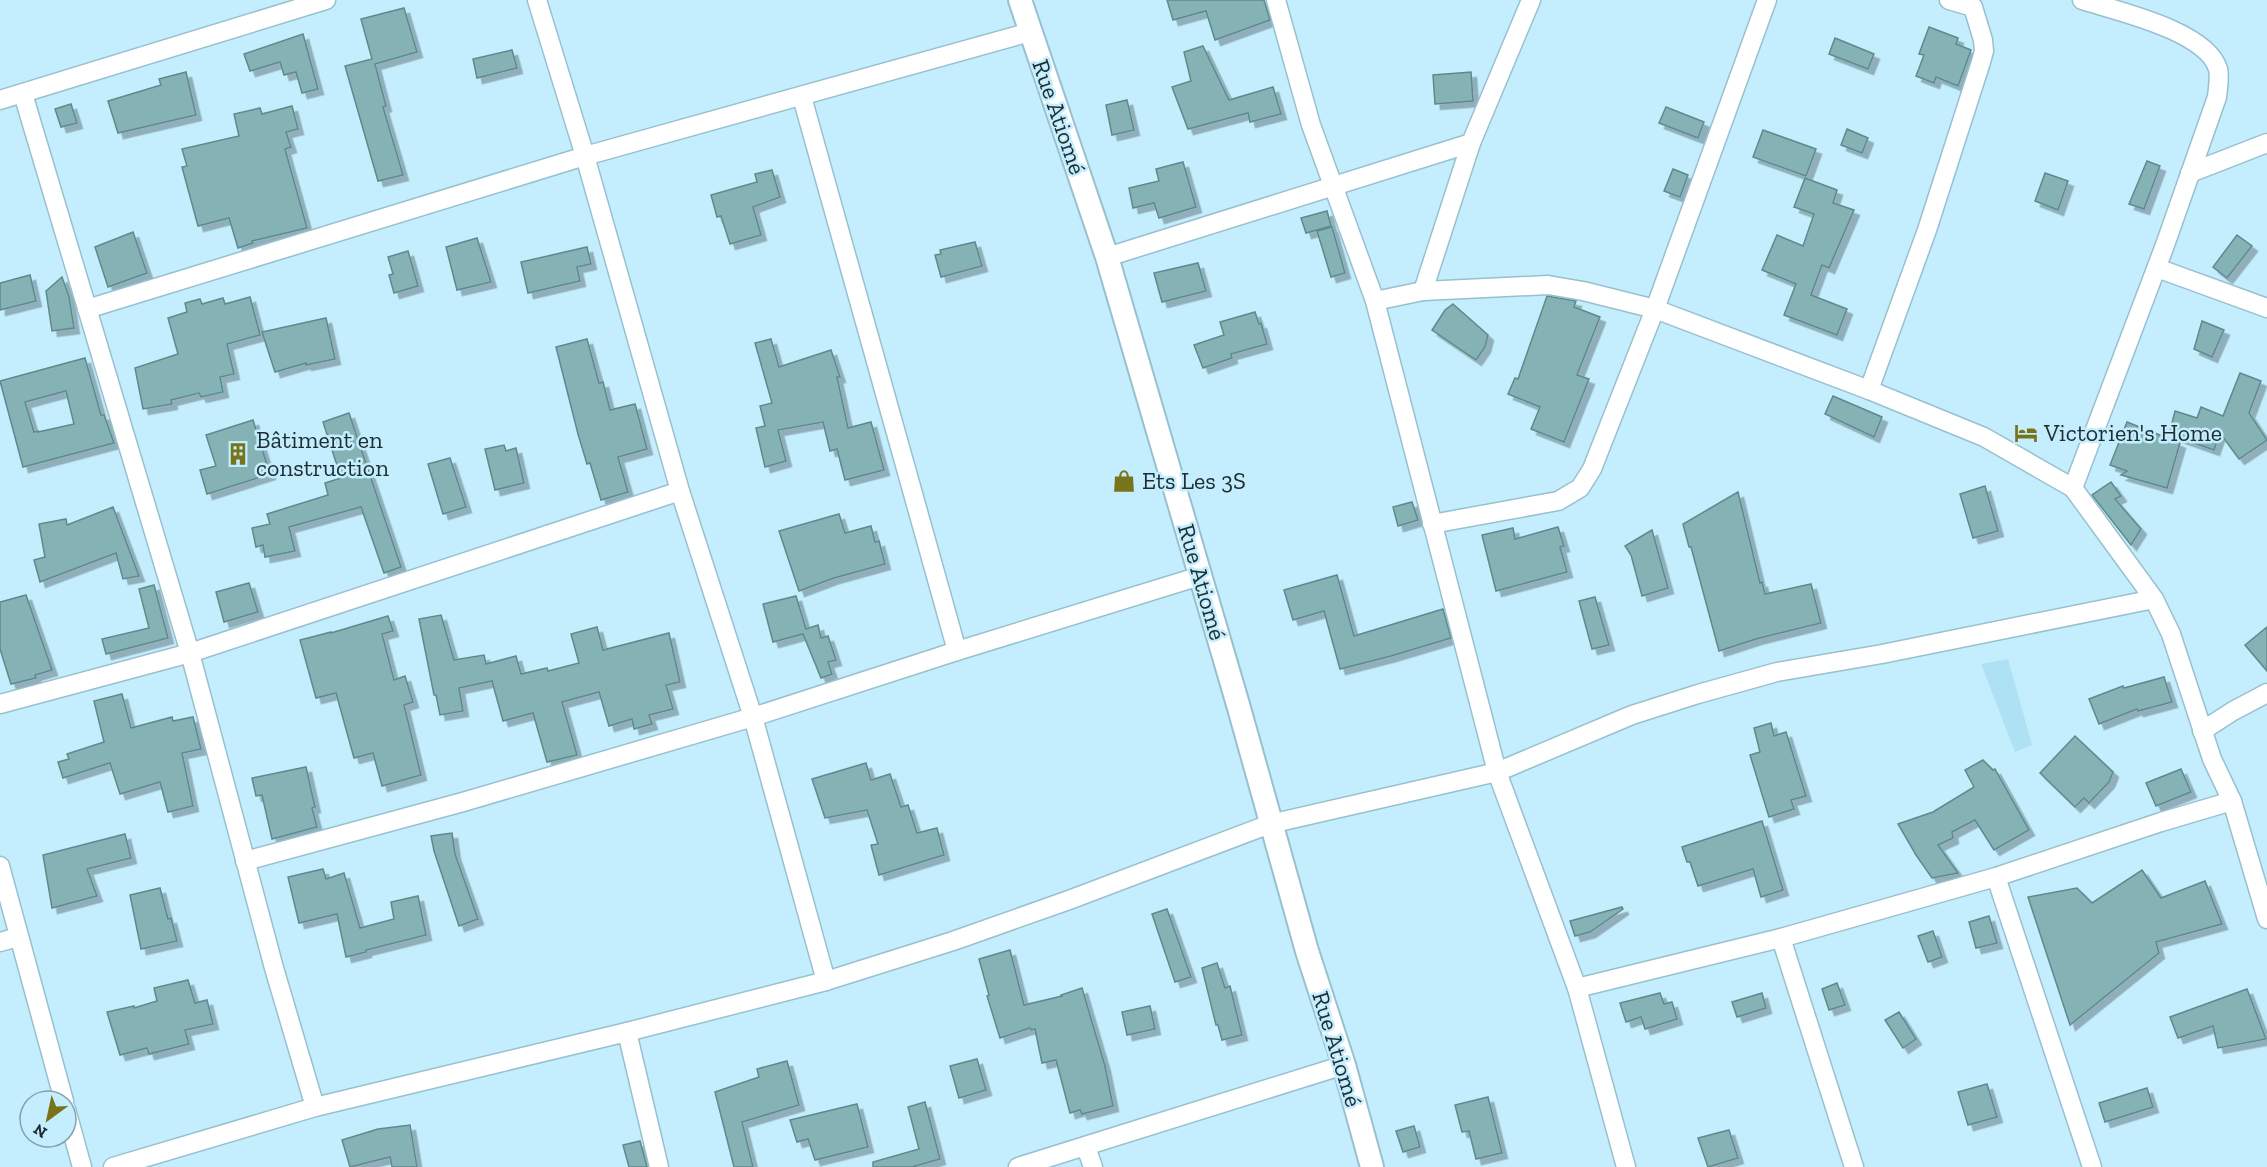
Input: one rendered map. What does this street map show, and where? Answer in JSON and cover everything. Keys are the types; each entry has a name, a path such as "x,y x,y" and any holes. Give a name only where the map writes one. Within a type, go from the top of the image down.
{"street":[{"path":"0,100 326,0"},
{"path":"537,0 585,156 680,491 753,717 826,981"},
{"name":"Rue Atiomé","path":"1020,0 1107,257 1239,708 1270,824 1307,951 1344,1065 1372,1167"},
{"path":"1276,0 1311,125 1374,301 1497,772 1577,988 1626,1167"},
{"path":"1423,291 1471,143 1531,0"},
{"path":"1432,524 1558,501 1580,488 1592,469 1655,309 1767,0"},
{"path":"1869,390 1927,230 1982,62 1984,51 1977,3 1949,0"},
{"path":"2073,488 2157,268 2217,97 2219,81 2218,67 2198,43 2171,29 2082,0"},
{"path":"87,309 585,156 1030,32"},
{"path":"23,94 190,653 245,861 315,1107"},
{"path":"802,97 957,651"},
{"path":"1107,257 1471,143"},
{"path":"2190,173 2267,143"},
{"path":"2157,268 2267,308"},
{"path":"1374,301 1423,291 1548,285 1583,291 1655,309 1869,390 1984,437 2073,488 2154,598 2171,634 2211,759 2232,801 2261,877 2267,919"},
{"path":"0,704 190,653 680,491"},
{"path":"245,861 474,799 753,717 1200,576"},
{"path":"113,1167 315,1107 627,1032 826,981 953,941 1058,904 1270,824 1497,772 1632,715 1778,672 1894,652 2154,598"},
{"path":"2202,731 2267,693"},
{"path":"1577,988 1781,938 1996,877 2150,825 2232,801"},
{"path":"0,866 61,1089"},
{"path":"1996,877 2092,1167"},
{"path":"0,942 18,937"},
{"path":"1781,938 1854,1167"},
{"path":"627,1032 659,1167"},
{"path":"1018,1167 1344,1065"},
{"path":"1086,1147 1093,1167"},
{"path":"77,1149 82,1167"}],"shaded area":[{"path":"2008,659 2032,745 2015,752 1981,664"}],"building":[{"path":"1167,0 1264,0 1270,20 1215,40 1206,11 1173,20"},
{"path":"404,8 417,52 375,64 386,106 383,107 403,175 378,181 345,66 372,59 361,19"},
{"path":"1929,27 1958,38 1956,44 1971,50 1958,86 1936,77 1934,83 1916,76 1924,55 1919,54"},
{"path":"303,34 318,89 302,93 296,72 284,75 280,62 250,71 244,54"},
{"path":"1835,38 1874,54 1868,69 1829,54"},
{"path":"1203,46 1229,100 1273,87 1281,114 1250,122 1248,113 1188,129 1172,87 1191,81 1184,52"},
{"path":"512,50 517,68 477,78 473,59"},
{"path":"186,72 196,115 118,133 108,101 161,85 159,79"},
{"path":"1471,72 1473,101 1435,104 1433,75"},
{"path":"1127,100 1134,130 1112,135 1106,105"},
{"path":"71,104 77,123 61,127 55,109"},
{"path":"292,106 298,129 286,132 291,147 285,149 307,228 252,241 253,243 238,248 229,218 198,226 182,167 187,166 182,149 239,136 234,114 260,108 262,114"},
{"path":"1666,107 1704,122 1698,138 1659,123"},
{"path":"1847,129 1868,138 1862,153 1841,145"},
{"path":"1763,130 1816,149 1806,176 1753,157"},
{"path":"2147,161 2160,166 2144,209 2129,204"},
{"path":"1183,162 1196,207 1159,218 1154,203 1133,208 1129,188 1159,181 1156,169"},
{"path":"1673,169 1688,175 1680,197 1664,191"},
{"path":"772,170 780,197 753,207 761,235 730,244 721,216 717,217 711,195 757,182 755,174"},
{"path":"2045,173 2068,181 2058,210 2035,201"},
{"path":"1805,178 1837,190 1833,203 1854,210 1829,268 1822,265 1811,295 1847,309 1837,335 1784,315 1796,284 1762,270 1777,235 1803,246 1814,214 1794,207"},
{"path":"1327,211 1331,226 1306,233 1301,218"},
{"path":"1332,227 1345,273 1331,277 1317,231"},
{"path":"133,232 147,273 108,287 95,247"},
{"path":"2237,235 2252,246 2227,278 2213,267"},
{"path":"477,238 491,282 457,290 446,247"},
{"path":"975,242 982,266 941,277 935,255 941,254 940,250"},
{"path":"587,247 591,264 577,267 580,281 528,293 521,262"},
{"path":"408,251 418,286 394,293 389,275 393,274 388,257"},
{"path":"1198,263 1206,291 1162,302 1154,273"},
{"path":"30,275 36,301 0,310 0,283"},
{"path":"62,277 69,297 74,328 52,331 46,291"},
{"path":"1547,296 1576,301 1574,307 1600,317 1577,375 1589,379 1564,442 1531,429 1540,407 1508,394 1515,378 1518,379"},
{"path":"250,297 260,335 227,344 234,374 220,377 223,392 201,397 199,393 171,400 172,404 143,409 135,368 178,354 168,318 187,312 185,303 200,299 202,304 223,298 225,304"},
{"path":"1453,304 1488,335 1485,347 1476,360 1432,330 1445,310"},
{"path":"1255,312 1267,344 1231,354 1232,358 1203,368 1194,345 1224,335 1220,322"},
{"path":"326,318 335,359 306,365 306,363 275,372 262,332"},
{"path":"2202,321 2224,330 2212,357 2194,349"},
{"path":"587,339 599,383 603,382 610,410 635,404 647,449 618,457 628,492 601,500 578,434 556,347"},
{"path":"771,339 779,367 831,350 840,377 837,377 848,428 871,422 884,470 845,480 837,449 830,451 823,422 778,430 786,461 765,467 756,428 765,426 760,406 772,403 755,343"},
{"path":"85,358 101,415 104,415 114,443 23,467 0,381","holes":["66,391 74,424 34,432 25,402"]},
{"path":"2240,373 2261,381 2249,413 2267,440 2239,459 2220,433 2214,450 2169,434 2175,411 2197,418 2201,407 2223,416"},
{"path":"1833,396 1882,417 1874,437 1825,414"},
{"path":"349,413 401,567 384,573 361,507 289,527 295,551 265,557 263,545 256,547 252,528 270,524 267,514 328,495 325,483 341,478 323,422"},
{"name":"Bâtiment en construction","path":"253,420 270,474 207,494 200,470 216,466 206,435"},
{"path":"2127,422 2180,443 2167,488 2121,475 2127,471 2110,465"},
{"path":"504,445 506,451 516,448 524,483 495,490 485,449"},
{"path":"450,458 466,507 443,514 428,464"},
{"path":"2111,482 2121,496 2115,499 2141,529 2131,545 2092,495"},
{"path":"1985,486 1998,531 1973,538 1960,494"},
{"path":"1738,492 1760,583 1762,582 1765,594 1811,584 1821,623 1719,651 1683,524"},
{"path":"1412,502 1418,520 1398,526 1393,507"},
{"path":"113,507 139,576 123,579 116,553 40,582 34,560 45,557 39,524 66,519 67,525"},
{"path":"839,514 845,533 871,526 875,542 879,541 885,564 834,578 799,591 779,531"},
{"path":"1558,527 1564,546 1560,547 1567,572 1496,591 1482,535 1513,528 1515,539"},
{"path":"1652,530 1668,588 1642,596 1631,555 1625,546"},
{"path":"1337,575 1354,636 1443,609 1451,638 1340,669 1324,611 1293,620 1284,590"},
{"path":"249,583 258,612 224,622 216,592"},
{"path":"154,585 168,638 106,654 102,639 149,628 139,589"},
{"path":"26,595 52,670 35,675 36,678 11,684 0,649 0,602"},
{"path":"796,596 806,629 818,625 821,638 828,636 836,660 828,662 832,674 821,678 803,634 773,642 763,604"},
{"path":"1595,597 1609,645 1592,649 1579,601"},
{"path":"441,615 454,660 484,655 486,664 516,656 521,674 547,668 548,671 579,663 571,634 597,627 603,650 669,633 680,682 666,685 673,709 649,715 652,724 634,729 632,719 609,726 599,692 562,702 577,755 547,762 533,713 503,721 492,681 459,688 463,711 440,715 419,619"},
{"path":"388,616 393,631 382,634 394,680 405,676 413,702 404,705 421,775 382,786 373,753 354,758 336,693 316,698 300,640"},
{"path":"2267,627 2267,671 2245,645"},
{"path":"2164,677 2172,702 2138,711 2137,709 2099,724 2089,699 2123,686 2124,688"},
{"path":"122,694 131,728 172,717 173,721 193,717 201,749 182,753 193,806 168,812 160,782 120,794 110,763 63,778 58,762 69,759 67,754 104,742 94,701"},
{"path":"1771,723 1774,736 1786,732 1806,796 1791,800 1794,809 1769,817 1750,755 1760,752 1754,728"},
{"path":"2075,736 2113,772 2109,782 2089,803 2084,798 2075,807 2040,773"},
{"path":"1983,760 1993,770 1995,769 2029,830 1994,850 1975,820 1952,832 1953,838 1938,845 1958,873 1932,878 1898,824 1933,812 1974,787 1965,770"},
{"path":"866,763 871,780 890,774 901,807 908,805 917,833 937,828 944,855 879,875 871,845 878,844 867,810 825,818 812,779"},
{"path":"306,767 317,827 272,839 262,795 256,796 252,778"},
{"path":"2181,769 2191,792 2156,806 2146,783"},
{"path":"1762,821 1783,890 1761,897 1753,869 1698,886 1682,847"},
{"path":"452,833 455,854 478,919 459,926 431,836"},
{"path":"125,834 131,858 87,869 97,896 52,908 43,855"},
{"path":"323,869 326,879 344,873 360,928 394,919 391,902 418,896 426,935 346,957 337,914 299,923 288,877"},
{"path":"2142,870 2161,898 2205,881 2222,924 2156,942 2159,953 2070,1025 2028,897 2077,888 2092,903"},
{"path":"160,888 168,919 171,918 177,941 141,949 130,895"},
{"path":"1622,907 1623,909 1590,932 1575,936 1570,921"},
{"path":"1167,909 1191,977 1175,982 1152,914"},
{"path":"1989,916 1997,943 1976,948 1969,922"},
{"path":"1933,931 1942,957 1928,962 1918,936"},
{"path":"1010,950 1024,1005 1062,996 1082,988 1105,1066 1113,1106 1082,1114 1080,1110 1070,1113 1056,1060 1042,1063 1035,1029 1030,1028 1000,1038 979,959"},
{"path":"1217,963 1225,988 1230,986 1242,1035 1222,1040 1202,968"},
{"path":"188,980 195,1003 207,1000 213,1024 185,1030 189,1044 149,1054 147,1048 120,1055 107,1012 134,1006 134,1008 157,1001 154,988"},
{"path":"1837,983 1845,1005 1829,1010 1822,989"},
{"path":"2247,989 2266,1039 2218,1048 2213,1026 2178,1038 2170,1017"},
{"path":"1660,993 1664,1004 1672,1002 1677,1019 1645,1029 1641,1017 1626,1022 1620,1003"},
{"path":"1762,993 1766,1008 1737,1017 1732,1002"},
{"path":"1150,1006 1155,1029 1127,1035 1122,1012"},
{"path":"1899,1012 1916,1039 1903,1048 1885,1020"},
{"path":"977,1059 986,1090 959,1098 950,1066"},
{"path":"787,1061 799,1105 742,1122 753,1167 734,1167 715,1092 759,1077 757,1069"},
{"path":"1987,1084 1997,1117 1968,1125 1958,1092"},
{"path":"2147,1088 2153,1107 2105,1122 2099,1103"},
{"path":"1488,1097 1502,1153 1476,1159 1469,1131 1462,1132 1455,1105"},
{"path":"925,1102 940,1159 912,1167 873,1167 873,1162 919,1149 908,1107"},
{"path":"857,1104 868,1147 815,1160 808,1139 797,1142 790,1120"},
{"path":"410,1125 417,1167 392,1167 390,1157 350,1167 342,1140 378,1129"},
{"path":"1414,1126 1420,1147 1403,1152 1396,1131"},
{"path":"1729,1130 1738,1158 1708,1167 1698,1138"},
{"path":"640,1141 647,1167 629,1167 623,1145"}],"place":[{"name":"Victorien's Home","path":"2026,433"},
{"name":"Bâtiment en construction","path":"238,454"},
{"name":"Ets Les 3S","path":"1124,481"}]}
